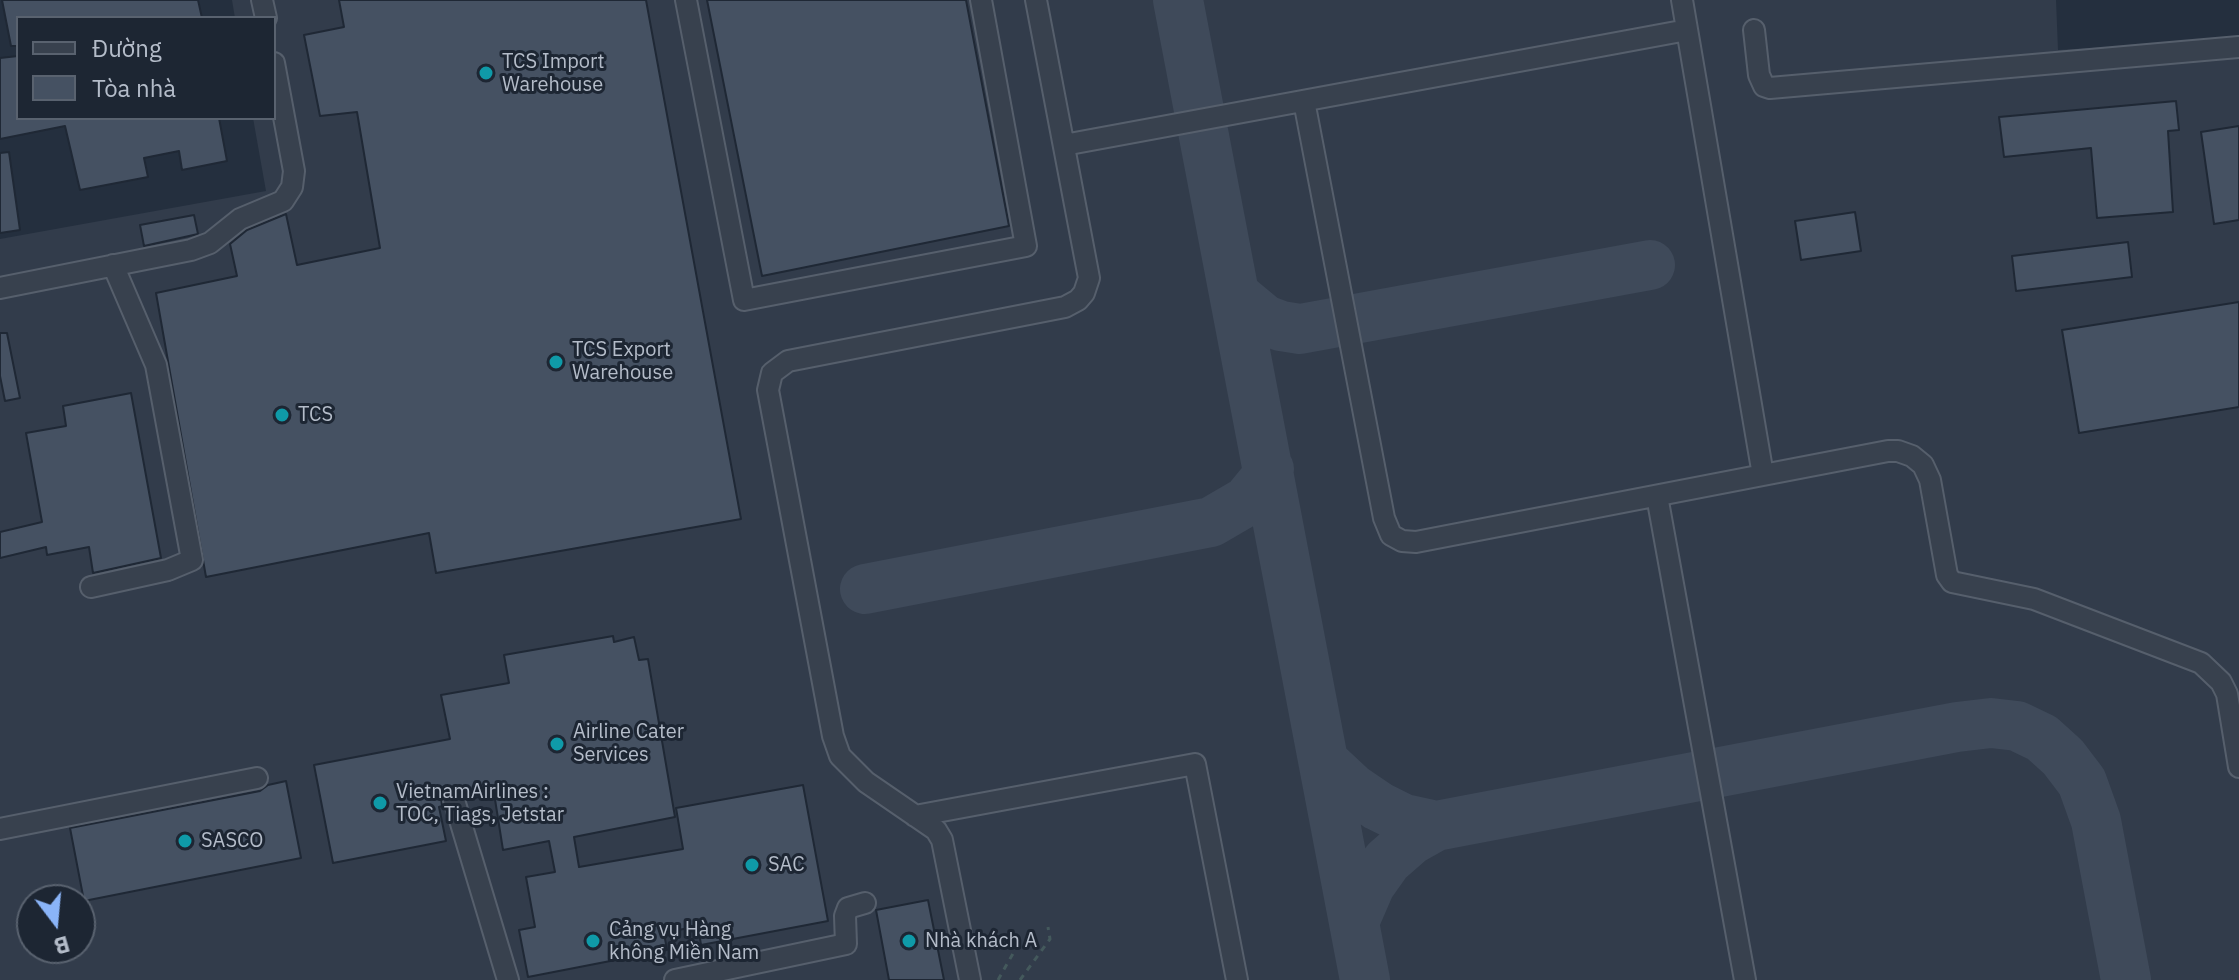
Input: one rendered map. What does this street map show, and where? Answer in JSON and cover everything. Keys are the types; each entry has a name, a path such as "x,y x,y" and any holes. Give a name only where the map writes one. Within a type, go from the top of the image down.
{"lane":[{"path":"686,0 744,300 1026,246 981,0"},
{"path":"970,980 942,840 936,830 853,771 840,756 769,400 770,381 777,367 799,358 1065,307 1078,300 1089,278 1036,0"},
{"path":"1682,0 1763,475"},
{"path":"1064,145 1687,30"},
{"path":"1754,30 1760,81 1770,88 2239,47"},
{"path":"0,288 191,250 210,243 240,219 283,201 292,187 294,171 276,74"},
{"path":"1304,101 1384,518 1391,535 1409,543 1898,451 1912,456 1923,465 1930,480 1947,575 1952,582 2034,599 2201,663 2221,682 2227,694 2239,767"},
{"path":"91,587 168,570 192,560 156,365 113,265"},
{"path":"1657,496 1745,980"},
{"path":"915,816 1195,764 1237,980"},
{"path":"0,829 257,778"},
{"path":"454,800 508,980"},
{"path":"675,980 846,944 845,916 848,908 865,903"}],"path":[{"path":"1020,980 1050,939 1048,927"},
{"path":"998,980 1015,950 1013,940"}],"shaded area":[{"path":"232,0 2056,0 2058,50 2239,39 2239,980 0,980 0,239 266,191 253,120 276,120 276,16 235,16"}],"building":[{"path":"2,0 198,0 202,16 16,16 16,46 11,46"},
{"path":"339,0 646,0 741,519 436,573 429,533 206,577 156,293 237,276 230,244 247,230 286,214 297,265 380,248 357,112 320,116 304,35 344,27"},
{"path":"707,0 966,0 1009,226 762,276"},
{"path":"16,56 16,120 219,120 227,161 182,170 179,151 144,158 148,177 80,190 65,126 0,139 0,58"},
{"path":"2176,101 2179,130 2168,131 2173,212 2097,218 2091,148 2004,157 1999,117"},
{"path":"2239,126 2239,220 2214,224 2201,132"},
{"path":"9,152 20,230 0,233 0,153"},
{"path":"1855,212 1861,251 1801,260 1795,221"},
{"path":"194,215 198,234 144,246 140,225"},
{"path":"2128,242 2132,277 2016,291 2012,256"},
{"path":"2239,302 2239,407 2079,433 2062,330"},
{"path":"0,333 7,333 20,398 5,401 0,376"},
{"path":"131,393 161,558 93,573 89,547 47,555 46,547 0,558 0,532 42,522 26,433 66,426 63,406"},
{"path":"613,636 614,642 634,637 639,660 648,659 675,817 574,837 579,867 683,849 676,808 803,785 828,921 701,945 698,926 664,933 667,950 528,977 519,930 535,927 526,877 555,872 549,841 503,850 494,793 467,800 458,788 445,791 441,798 442,806 439,807 446,841 333,863 314,765 450,739 441,695 509,683 504,655"},
{"name":"SASCO","path":"286,781 301,858 96,899 96,884 81,884 70,828 260,791 268,785"},
{"name":"Nhà khách A","path":"928,900 944,980 889,980 876,910"}],"taxiway":[{"path":"1178,0 1365,980"},
{"path":"1236,296 1265,320 1300,329 1650,265"},
{"path":"865,589 1211,522 1247,501 1269,469"},
{"path":"1354,922 1370,885 1387,861 1411,840 1436,826 1991,723 2017,726 2042,738 2063,757 2082,782 2096,821 2126,980"},
{"path":"1324,762 1353,789 1378,806 1404,819 1436,826"}],"place":[{"name":"TCS Import Warehouse","path":"486,73"},
{"name":"TCS Export Warehouse","path":"556,362"},
{"name":"TCS","path":"282,415"},
{"name":"Airline Cater Services","path":"557,744"},
{"name":"VietnamAirlines : TOC, Tiags, Jetstar","path":"380,803"},
{"name":"SASCO","path":"185,841"},
{"name":"SAC","path":"752,865"},
{"name":"Cảng vụ Hàng không Miền Nam","path":"593,941"},
{"name":"Nhà khách A","path":"909,941"}]}
